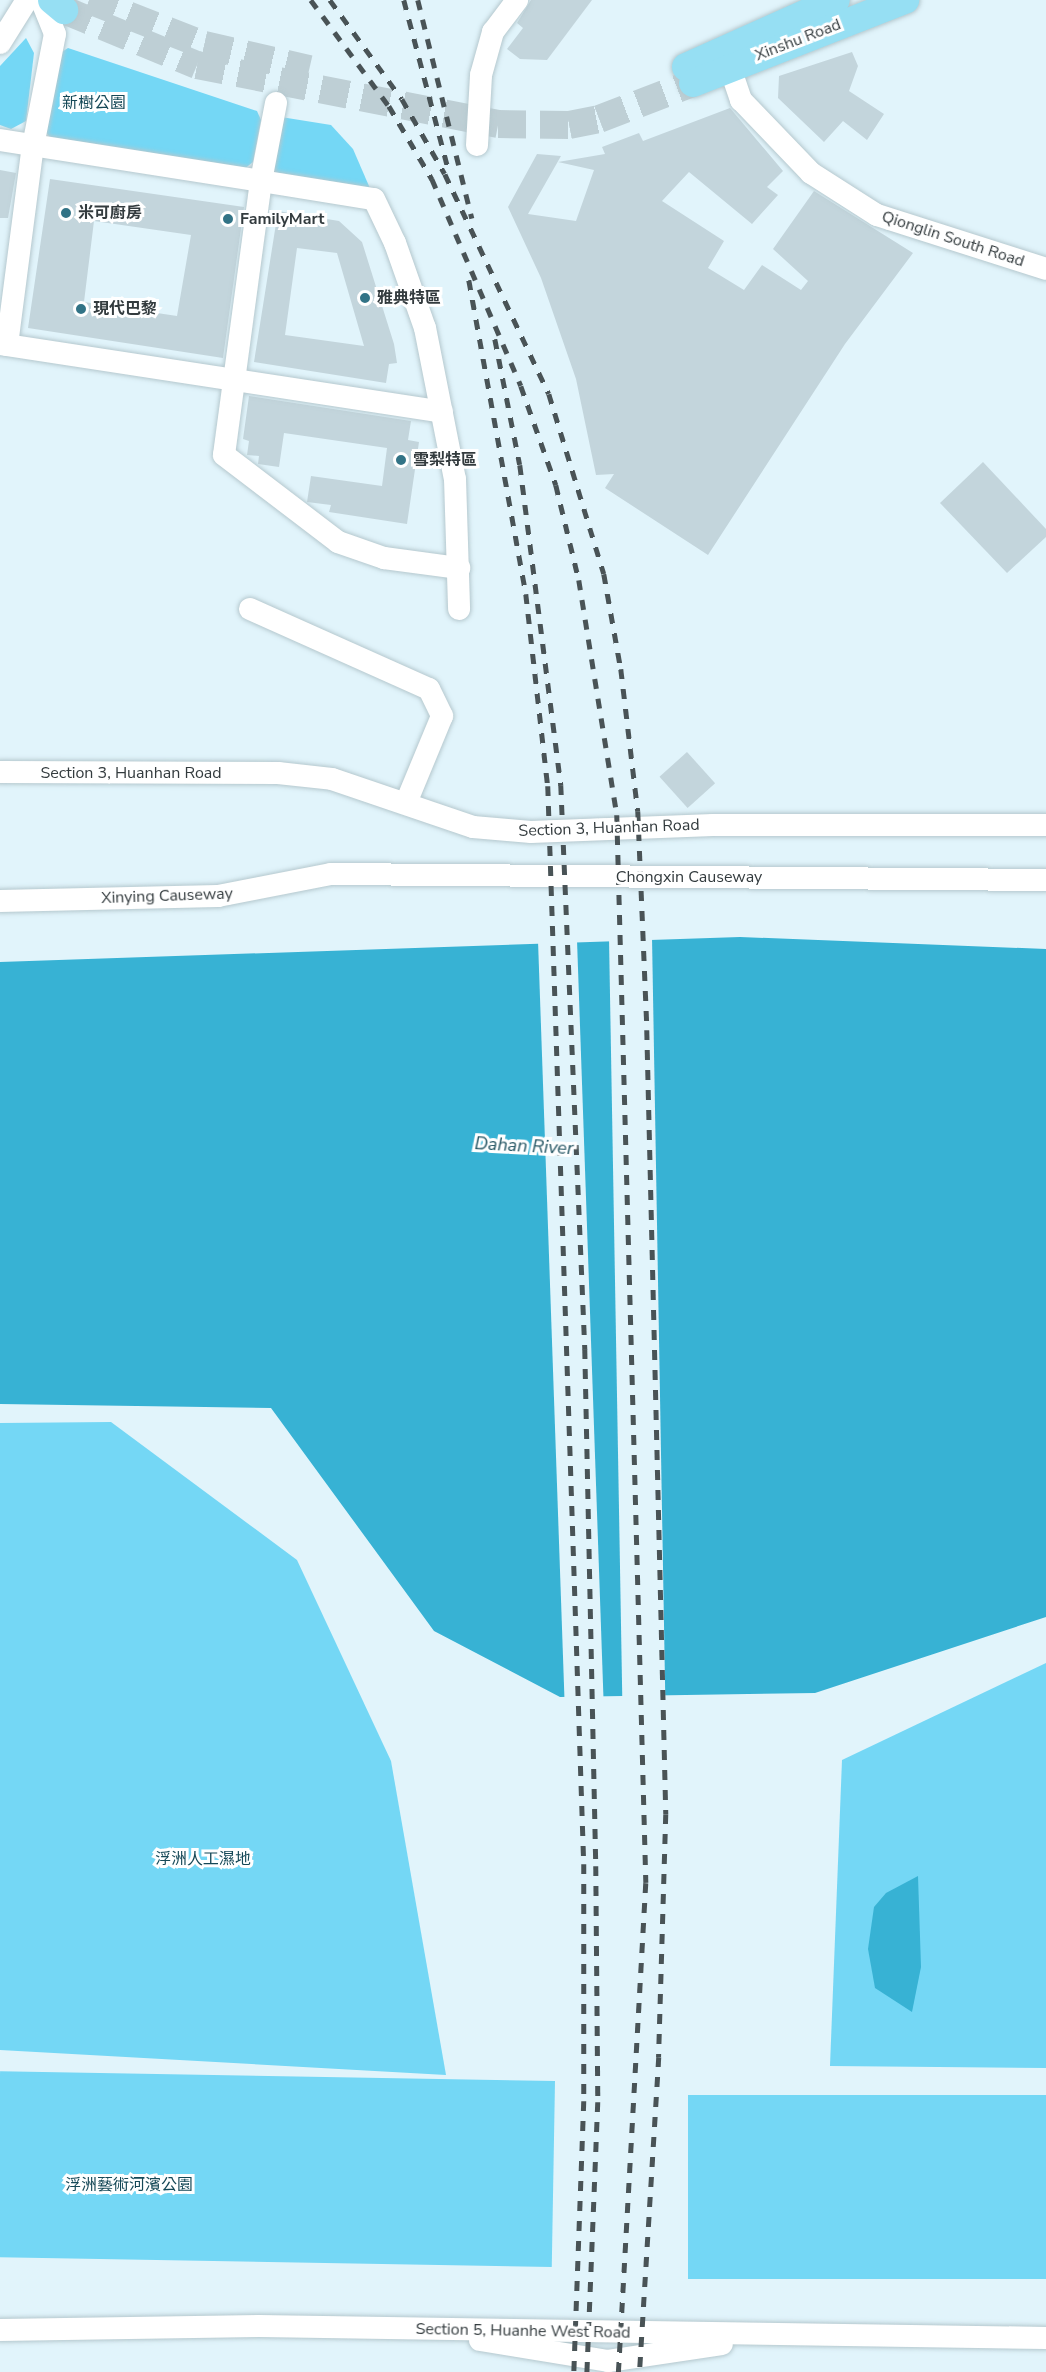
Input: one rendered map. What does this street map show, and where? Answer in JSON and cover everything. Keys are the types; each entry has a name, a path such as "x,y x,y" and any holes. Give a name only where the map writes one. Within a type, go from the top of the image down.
{"main road":[{"name":"Xinshu Road","path":"688,75 836,0"},
{"name":"Xinshu Road","path":"726,57 893,2"}],"street":[{"path":"0,43 27,0"},
{"path":"477,145 481,75 493,32 517,0"},
{"path":"53,11 3,344 234,376 442,412"},
{"name":"Qionglin South Road","path":"726,57 741,100 811,173 877,215 1046,269"},
{"path":"276,103 261,181 224,455 338,542 384,558 459,568"},
{"path":"0,140 374,199 425,328 454,479 459,609"},
{"path":"250,609 429,689 442,716 406,803"},
{"name":"Section 3, Huanhan Road","path":"0,772 278,772 332,779 473,827 531,832 713,825 1046,825"},
{"name":"Chongxin Causeway","path":"331,874 1046,879"},
{"name":"Xinying Causeway","path":"0,901 218,896 331,874"},
{"name":"Section 5, Huanhe West Road","path":"0,2330 259,2326 434,2331 1046,2338"},
{"path":"434,2331 572,2359 664,2364 804,2335"}],"green space":[{"path":"26,38 34,53 26,121 11,129 0,125 0,66"},
{"name":"新樹公園","path":"68,48 257,111 261,120 253,162 243,170 54,142 44,130 57,55"},
{"path":"281,117 331,125 353,149 372,193 271,173"},
{"name":"浮洲人工濕地","path":"111,1422 297,1560 391,1761 446,2075 0,2050 0,1423"},
{"path":"1046,1663 1046,2068 830,2066 842,1760"},
{"name":"浮洲藝術河濱公園","path":"0,2071 555,2081 552,2267 0,2257"},
{"path":"688,2095 1046,2095 1046,2279 688,2279"}],"water":[{"name":"Dahan River","path":"740,937 1046,949 1046,1617 815,1693 560,1697 434,1631 271,1408 0,1404 0,962"},
{"path":"918,1876 921,1967 912,2012 875,1988 868,1949 874,1907 886,1893"}],"pier":[{"path":"652,937 665,1698 622,1699 609,938"},
{"path":"577,940 604,1700 565,1701 538,941"}],"building":[{"path":"531,0 592,0 547,60 520,59 507,49 523,28 517,23"},
{"path":"852,52 858,66 849,91 884,114 867,140 843,121 824,142 778,98 779,76"},
{"path":"730,108 783,171 767,187 778,195 752,224 689,172 662,201 724,241 708,268 744,290 762,265 801,290 808,281 773,249 814,191 913,253 845,344 708,555 605,488 614,474 596,475 576,379 541,278 508,207 537,154 561,156 528,214 576,221 594,170 558,162 605,154 602,147 639,133 643,141"},
{"path":"0,170 16,173 8,218 0,218"},
{"path":"50,179 244,207 223,358 28,328","holes":["94,221 191,235 177,316 84,302"]},
{"name":"雅典特區","path":"278,211 339,221 362,242 394,344 397,363 389,364 386,383 254,362","holes":["297,248 337,253 364,346 285,335"]},
{"name":"雪梨特區","path":"249,396 411,421 408,440 419,442 407,524 329,512 331,505 307,502 311,476 382,486 387,448 284,433 279,467 258,464 259,456 247,455 249,441 243,439"},
{"path":"983,462 1046,529 1046,537 1007,573 940,503"},
{"path":"687,752 715,783 688,808 660,777"}],"tunnel":[{"path":"89,0 204,45 309,69"},
{"path":"64,10 197,65 498,124 569,125 599,119 693,83"}],"railway":[{"path":"311,0 389,106 432,179 521,386 556,485 579,580 617,815 646,1883 619,2372"},
{"path":"330,0 402,99 445,174 549,394 604,574 621,669 638,811 647,1030 666,1814 659,2057 640,2372"},
{"path":"404,0 449,171"},
{"path":"418,0 472,218"},
{"path":"469,280 526,594 548,786 584,1864 584,2101 574,2372"},
{"path":"495,339 520,465 561,785 585,1349 596,1866 598,2102 587,2372"}],"place":[{"name":"米可廚房","path":"66,213"},
{"name":"FamilyMart","path":"228,219"},
{"name":"雅典特區","path":"365,298"},
{"name":"現代巴黎","path":"81,309"},
{"name":"雪梨特區","path":"401,460"}]}
